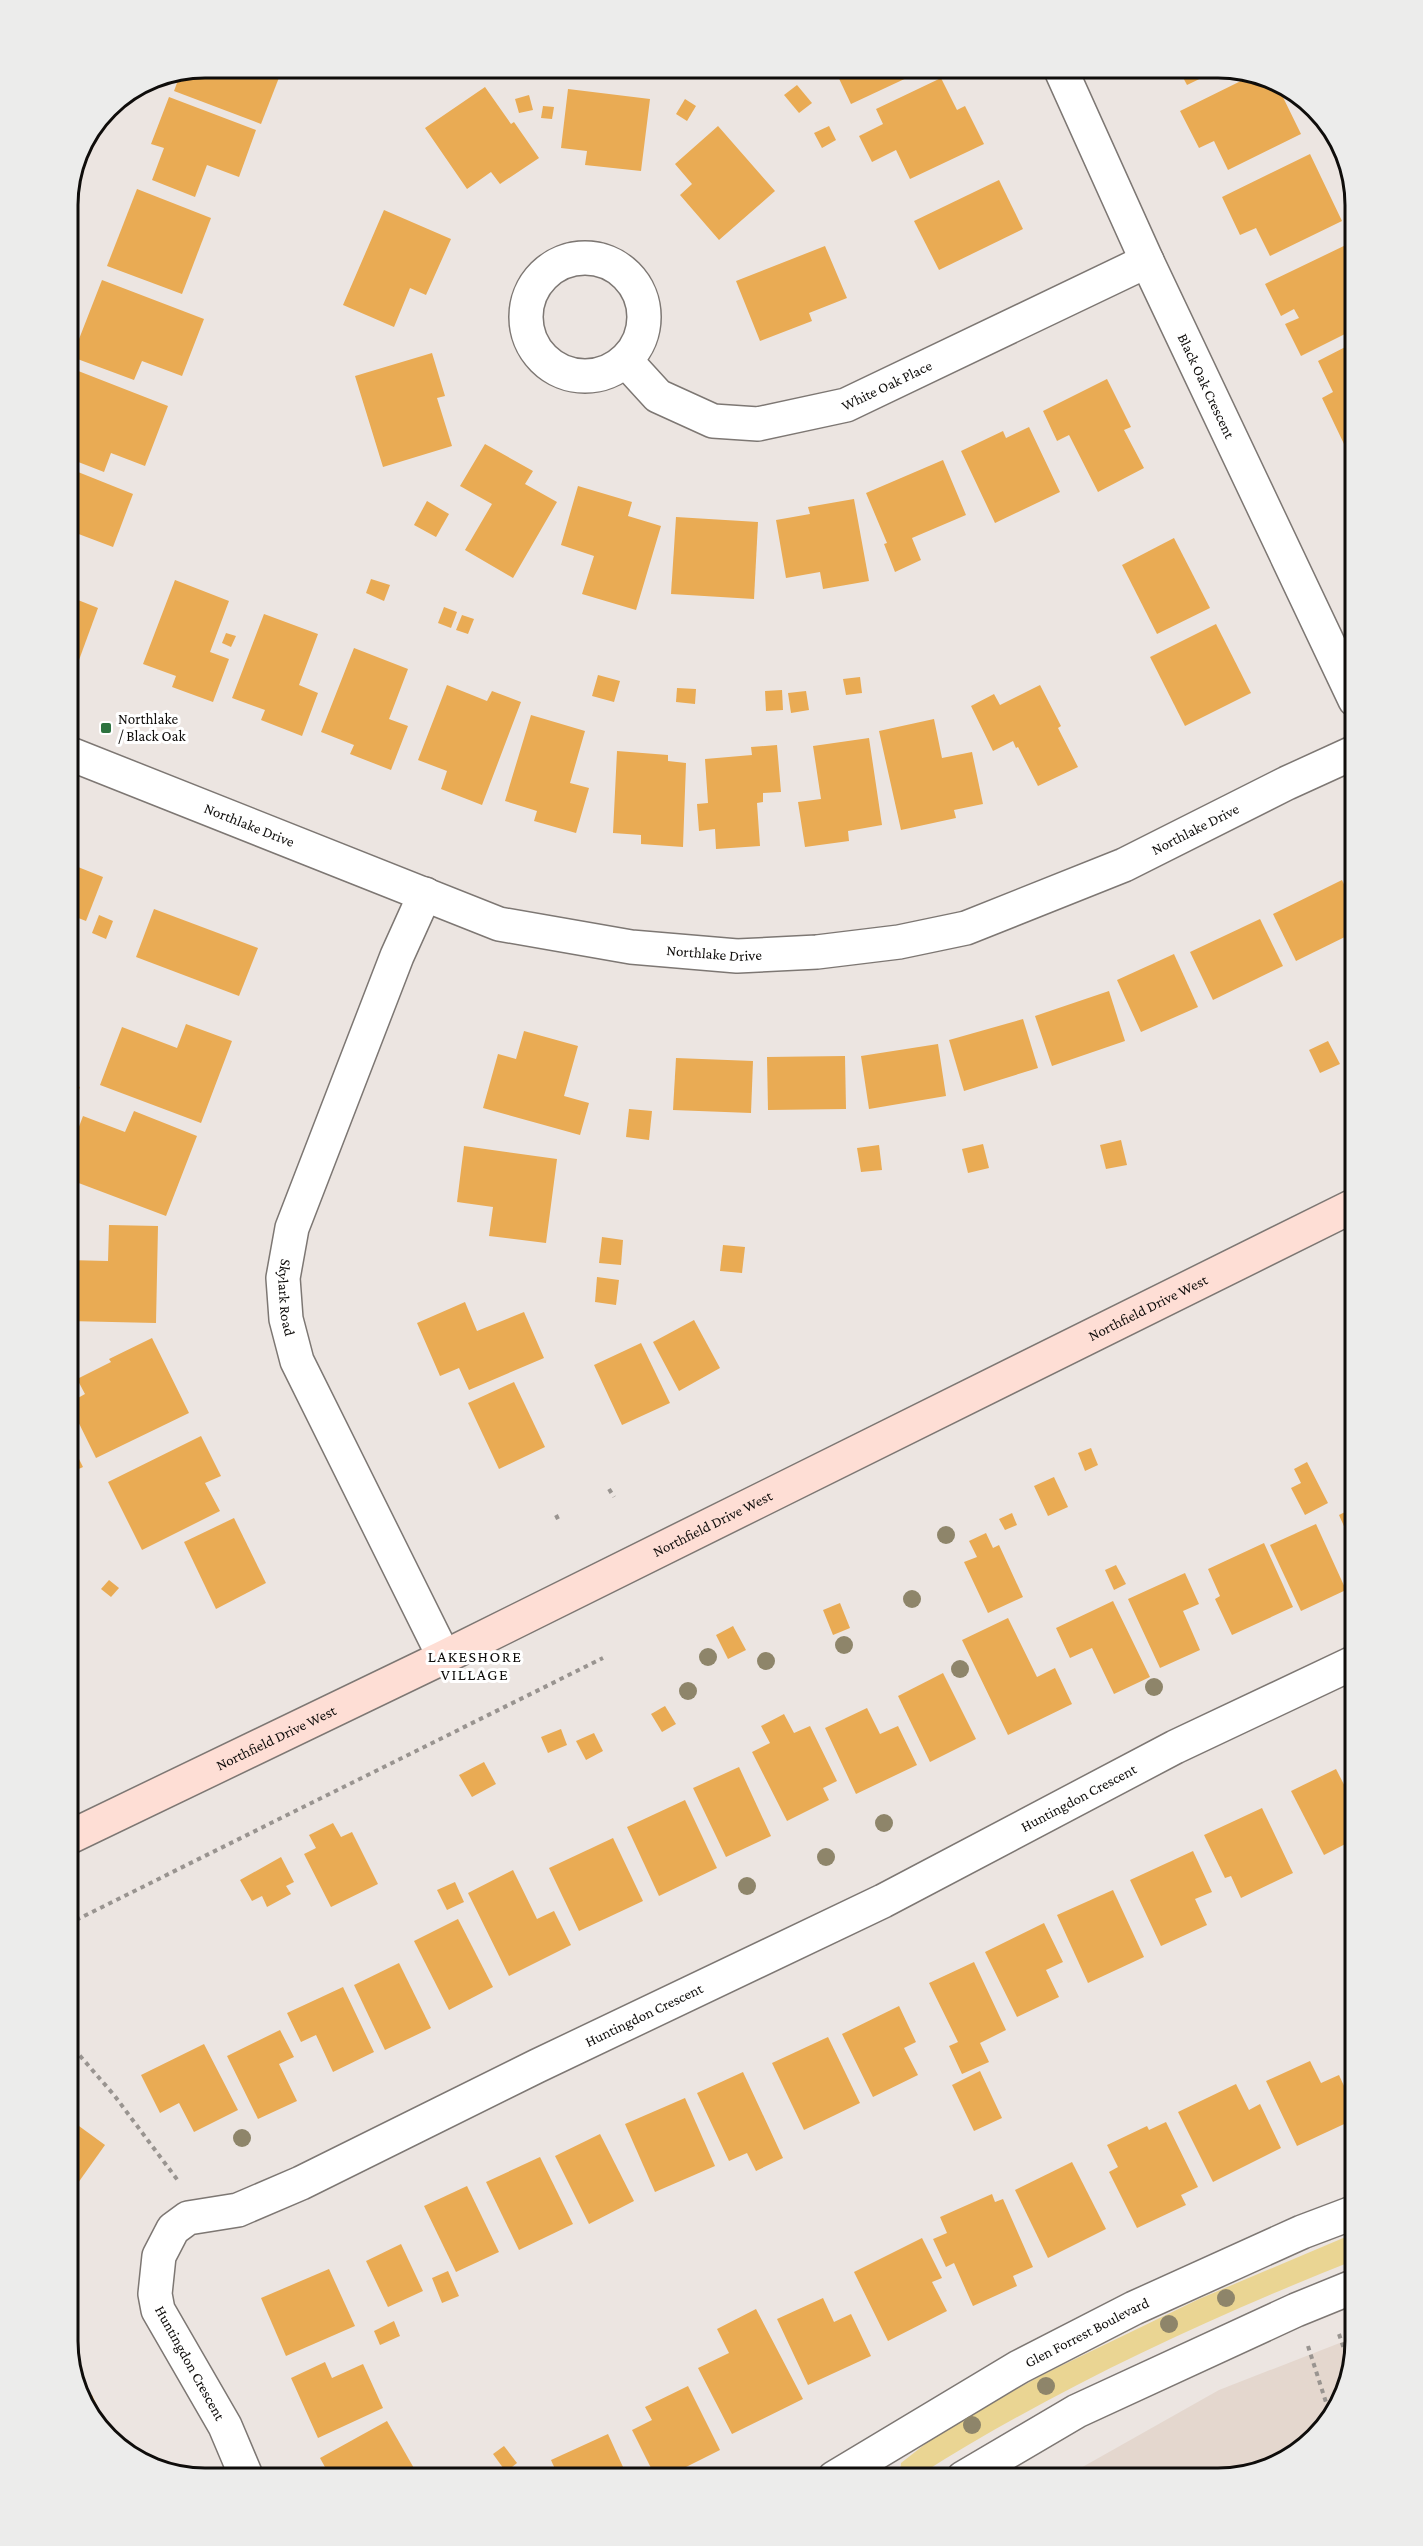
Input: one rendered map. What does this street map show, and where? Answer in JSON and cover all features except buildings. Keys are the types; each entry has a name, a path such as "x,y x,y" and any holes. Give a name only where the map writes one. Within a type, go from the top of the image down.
{"main road":[{"name":"Northfield Drive West","path":"78,1833 444,1657 1345,1210"}],"street":[{"name":"Black Oak Crescent","path":"1065,78 1147,261 1345,677"},
{"name":"White Oak Place","path":"626,361 658,396 713,421 758,424 799,417 846,405 1147,261"},
{"name":"Northlake Drive","path":"78,757 500,924 631,947 737,956 817,952 899,942 966,928 1124,865 1287,783 1345,757"},
{"name":"Skylark Road","path":"425,894 397,956 292,1228 283,1278 286,1319 297,1361 444,1657"},
{"name":"Huntingdon Crescent","path":"243,2468 225,2426 158,2310 155,2294 159,2256 172,2229 188,2218 238,2210 301,2182 537,2066 883,1901 1175,1747 1345,1667"},
{"name":"Glen Forrest Boulevard","path":"863,2468 1019,2367 1134,2307 1302,2232 1345,2216"},
{"path":"980,2468 1077,2411 1296,2310 1345,2290"}],"path":[{"path":"609,1490 614,1497"},
{"path":"556,1515 560,1523"},
{"path":"78,1919 603,1658"},
{"path":"78,2054 114,2095 178,2180 188,2218"},
{"path":"1338,2330 1344,2350"},
{"path":"1307,2343 1327,2406"}],"shaded area":[{"path":"1345,2237 1345,2264 1243,2306 1133,2357 1025,2413 931,2468 900,2468 901,2463 943,2430 1042,2375 1199,2299"},
{"path":"1345,2341 1343,2366 1324,2412 1302,2437 1282,2451 1251,2464 1235,2467 1081,2468 1219,2390"}],"place":[{"name":"Northlake / Black Oak","path":"106,728"}],"district":[{"name":"LAKESHORE VILLAGE","path":"475,1665"}]}
